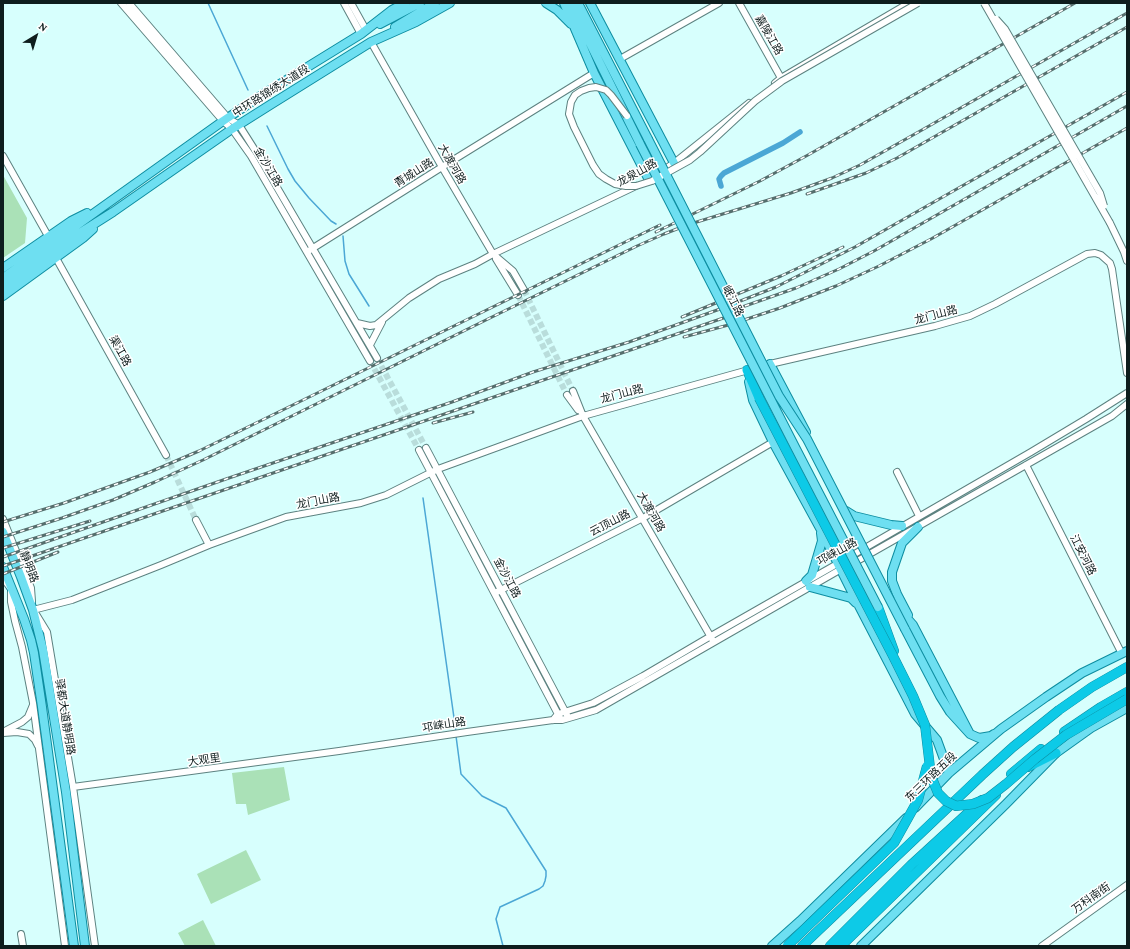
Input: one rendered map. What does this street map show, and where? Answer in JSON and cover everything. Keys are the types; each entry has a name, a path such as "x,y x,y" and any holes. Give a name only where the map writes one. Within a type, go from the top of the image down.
{"highway":[{"path":"747,370 759,398 913,696 925,725 931,776 938,793 946,801 956,806 973,804 988,798 1028,759 1054,739 1101,707 1127,692"},
{"path":"878,607 900,671"},
{"path":"802,946 1013,747 1059,710 1092,687 1127,668"},
{"path":"830,946 911,865 1005,782 1066,735 1127,699"},
{"path":"841,946 977,814 1005,782 1056,753"},
{"path":"787,946 894,843 918,800 929,759"}],"main road":[{"name":"中环路锦绣大道段","path":"107,203 262,95 364,32 392,10 405,3"},
{"path":"364,32 420,3"},
{"path":"371,42 435,3"},
{"name":"中环路锦绣大道段","path":"113,212 236,127 371,42 416,22 450,3"},
{"path":"546,3 557,10 575,28"},
{"path":"564,3 594,73 649,180"},
{"name":"岷江路","path":"570,3 791,440 878,607"},
{"name":"岷江路","path":"578,3 779,396 807,439 940,696 950,712 970,734"},
{"path":"590,3 674,163"},
{"path":"3,287 70,235 107,203"},
{"path":"3,268 71,221 107,203"},
{"path":"3,278 70,235 113,212"},
{"path":"3,296 83,238 113,212"},
{"path":"770,364 897,607 913,625"},
{"path":"747,370 753,400 773,442 820,528 915,714 937,740 949,773"},
{"path":"846,511 854,516 891,525 902,526"},
{"path":"918,527 902,543 892,572 892,581 897,594 970,734 979,738 991,736 1001,729"},
{"path":"820,528 822,541 808,584 851,598 858,604"},
{"name":"静明路","path":"3,532 33,610"},
{"path":"3,567 12,589"},
{"name":"驿都大道静明路","path":"12,589 24,619 34,653 74,946"},
{"name":"驿都大道静明路","path":"33,610 43,650 66,792 85,946"},
{"name":"东三环路五段","path":"772,946 800,921 898,826 949,773 1001,729 1082,673 1124,652"},
{"path":"861,946 1056,753 1091,728 1127,708"}],"street":[{"name":"金沙江路","path":"121,3 225,120 236,127 313,248 377,358"},
{"name":"金沙江路","path":"130,3 225,120"},
{"path":"344,3 364,32"},
{"path":"352,3 364,32"},
{"path":"620,60 719,3"},
{"name":"嘉陵江路","path":"739,3 782,78"},
{"path":"834,47 846,37 904,3"},
{"name":"龙泉山路","path":"357,323 370,326 376,325 409,298 439,279 475,264 649,180 674,163 782,78 909,3"},
{"path":"627,116 606,90 596,87 581,91 576,95 571,102 569,114 592,165 606,180 615,184 626,186 636,186 652,182 690,160 755,101 782,81 918,3"},
{"path":"986,6 1110,223 1127,261"},
{"name":"大渡河路","path":"371,42 493,254 513,271 524,290"},
{"name":"青城山路","path":"306,252 594,73"},
{"name":"金沙江路","path":"236,127 251,156 370,361"},
{"path":"3,156 48,236"},
{"name":"龙门山路","path":"33,610 72,600 208,545 286,517 361,503 386,495 438,469 583,416 770,364 935,326 970,316 1087,254 1095,253 1106,258 1110,263 1127,373"},
{"path":"493,254 518,295"},
{"name":"渠江路","path":"56,258 166,454"},
{"path":"370,344 384,319"},
{"name":"大渡河路","path":"573,391 583,416 714,642"},
{"name":"邛崃山路","path":"867,551 902,526 1086,419 1127,393"},
{"path":"567,395 583,416"},
{"name":"邛崃山路","path":"558,714 593,703 644,676 710,636 867,551 918,527 1112,416 1127,404"},
{"name":"云顶山路","path":"495,593 643,518 773,442"},
{"name":"金沙江路","path":"426,448 569,718"},
{"name":"金沙江路","path":"419,450 562,720"},
{"name":"江安河路","path":"1026,465 1124,652"},
{"path":"897,472 919,516"},
{"name":"驿都大道静明路","path":"3,519 31,588 33,610"},
{"path":"196,520 208,545"},
{"name":"驿都大道静明路","path":"3,578 12,589"},
{"name":"邛崃山路","path":"339,752 446,735 562,720 596,710 714,642 808,584"},
{"path":"12,589 11,602 22,647 40,749 65,946"},
{"path":"33,610 47,632 72,787 95,946"},
{"path":"3,732 22,722 28,716 33,703"},
{"path":"553,720 558,714"},
{"path":"3,732 29,734 35,740 40,749"},
{"name":"大观里","path":"72,787 339,752"},
{"name":"万科南街","path":"1042,946 1127,885"},
{"path":"21,934 22,946"}],"green space":[{"path":"3,175 27,218 25,243 3,258"},
{"path":"284,767 290,800 248,815 246,804 236,804 232,773"},
{"path":"246,850 261,880 211,904 197,874"},
{"path":"203,920 216,946 185,946 178,933"}],"waterway":[{"path":"208,3 248,90"},
{"path":"267,126 295,181 309,198 331,221 336,224"},
{"path":"721,186 719,179 724,173 783,143 800,132"},
{"path":"343,236 345,261 349,274 369,306"},
{"path":"423,498 456,732"},
{"path":"456,736 461,774 482,796 506,808 546,871 543,886 500,907 496,919 503,946"}],"tunnel":[{"path":"524,290 573,391"},
{"path":"518,295 567,395"},
{"path":"377,358 426,448"},
{"path":"370,361 419,450"},
{"path":"166,455 196,520"}],"railway":[{"path":"656,232 760,181 808,155 1075,3"},
{"path":"3,537 113,500 203,460 664,234 687,225 791,193 832,178 860,165 1127,13"},
{"path":"807,194 866,173 897,158 1127,27"},
{"path":"3,557 452,402 533,372 629,342 776,287 855,247 1127,92"},
{"path":"728,312 796,288 839,269 874,251 1127,106"},
{"path":"684,337 732,324 780,308 836,286 879,266 931,239 1127,128"},
{"path":"3,522 64,503 150,472 199,451 660,225"},
{"path":"682,317 781,276 843,247"},
{"path":"3,566 735,314"},
{"path":"433,423 473,412"},
{"path":"3,548 90,521"},
{"path":"3,574 58,552"}]}
